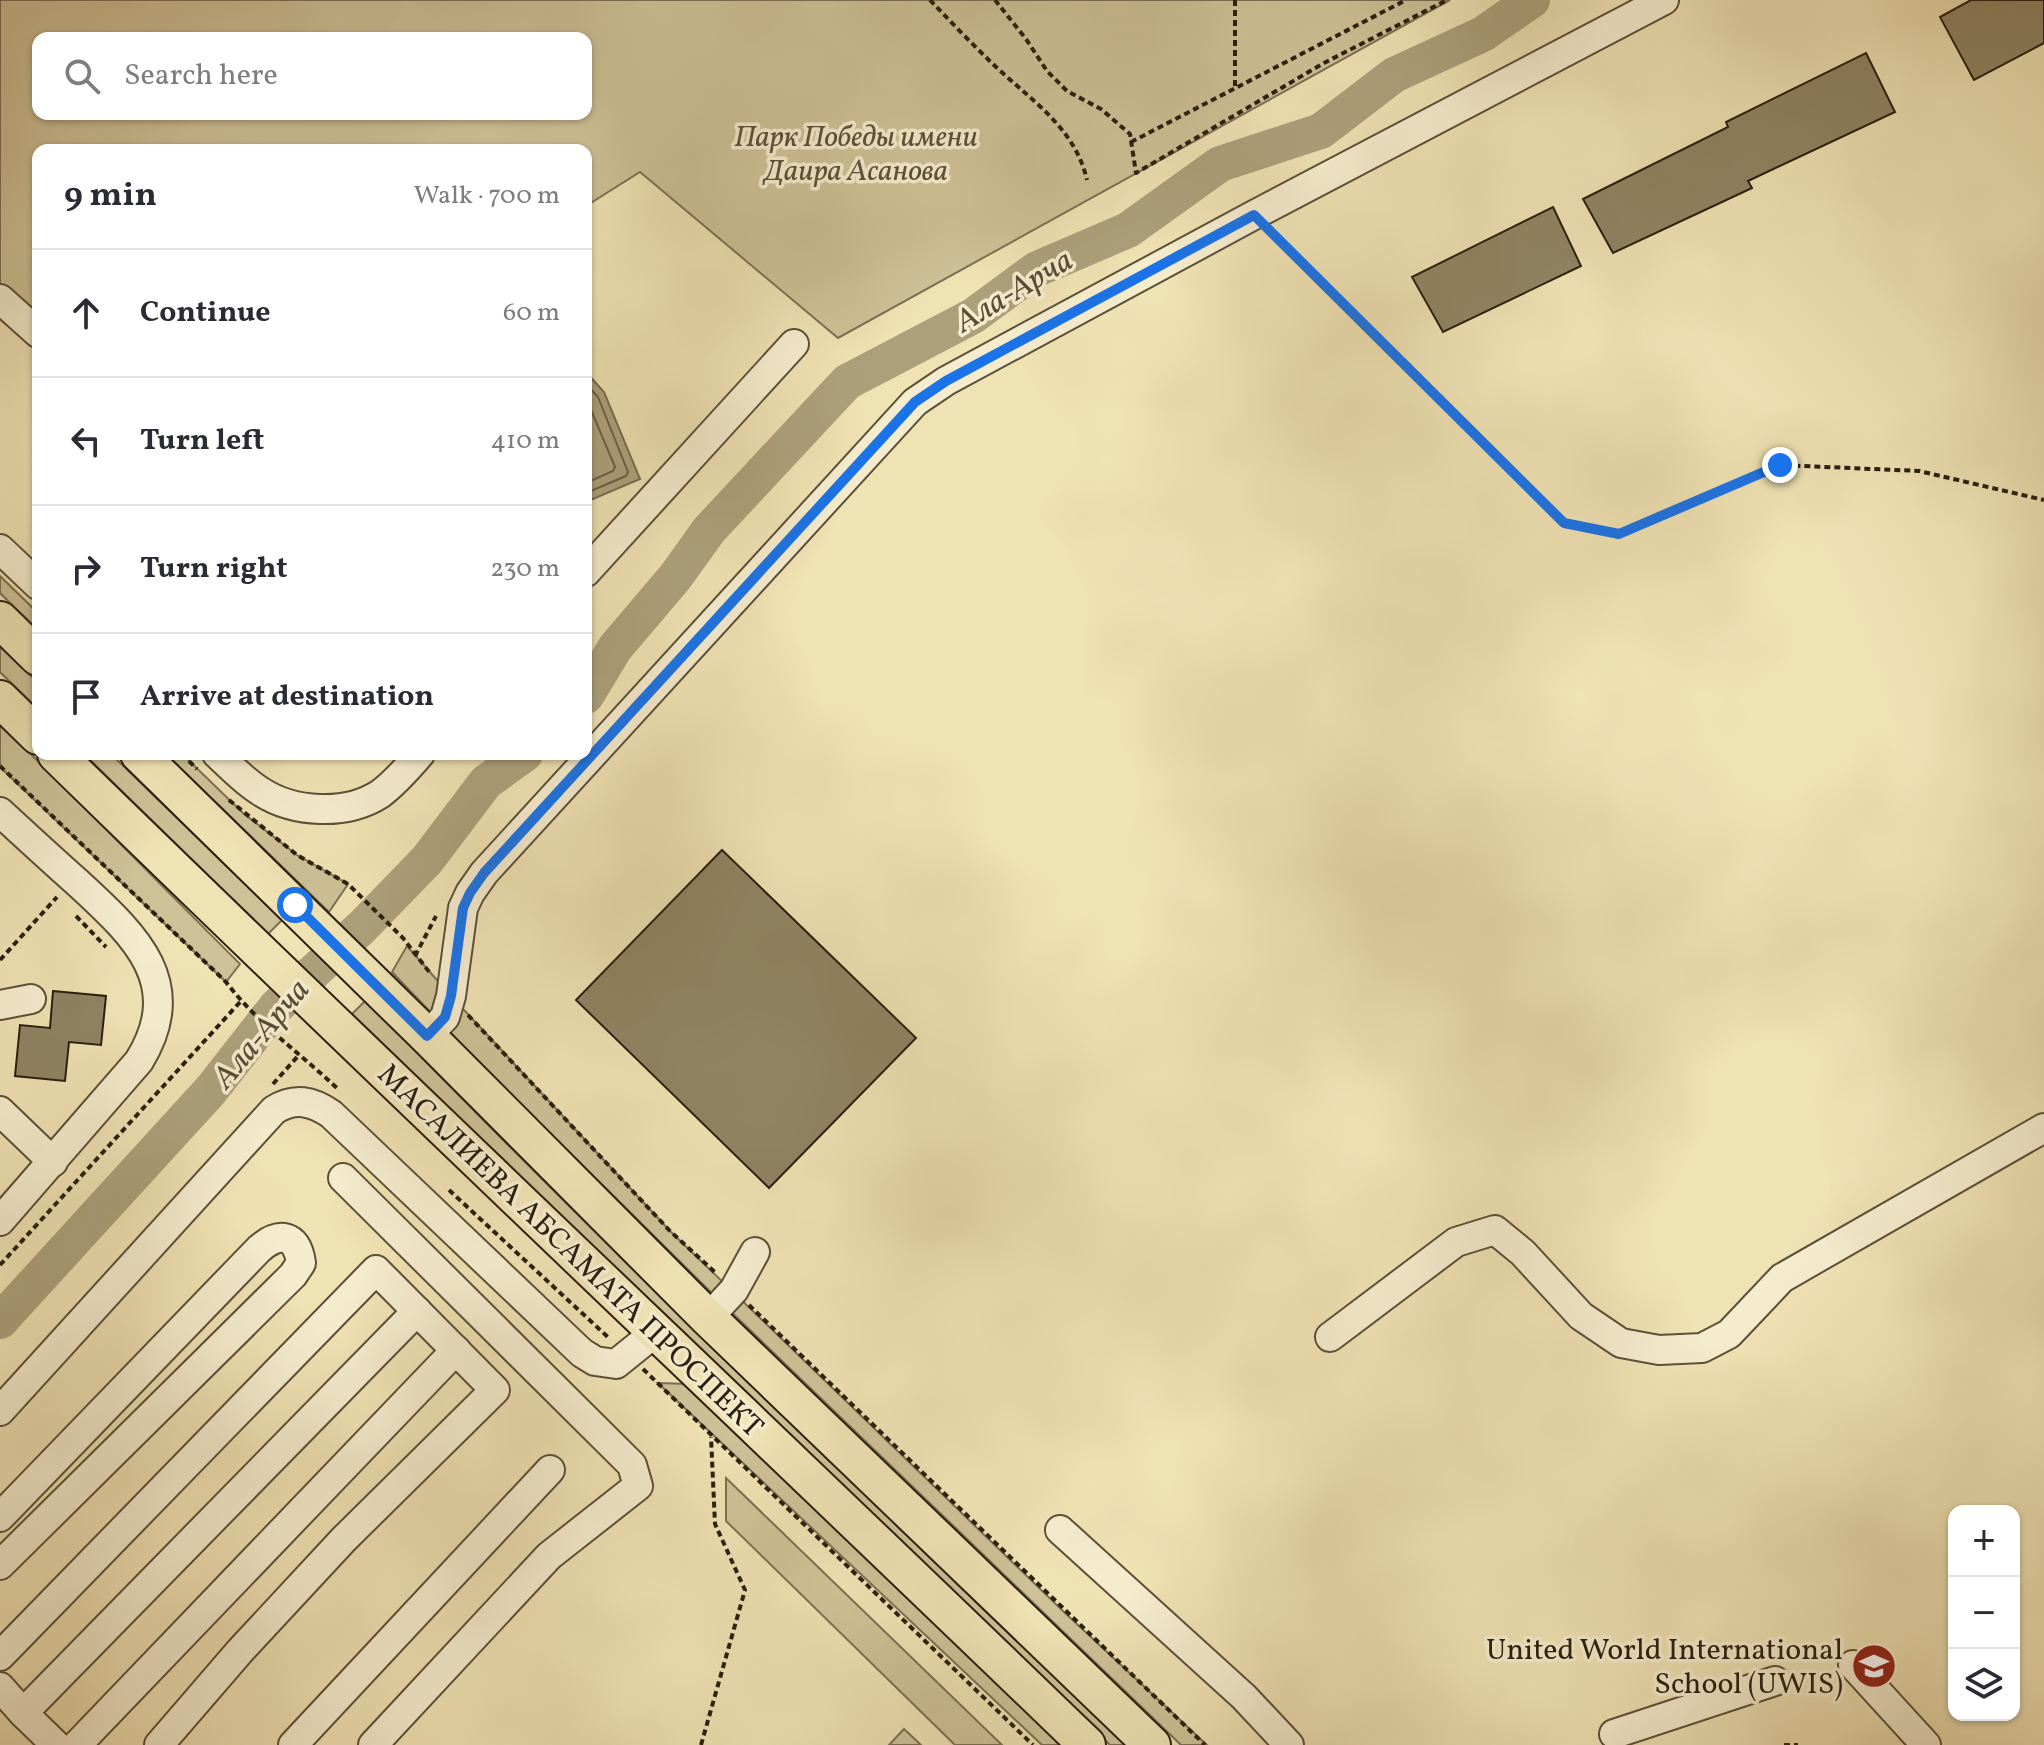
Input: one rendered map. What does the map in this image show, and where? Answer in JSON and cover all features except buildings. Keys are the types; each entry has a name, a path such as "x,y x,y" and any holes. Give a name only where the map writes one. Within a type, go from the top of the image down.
{"main road":[{"path":"0,620 32,651"},
{"path":"0,699 32,730"},
{"name":"МАСАЛИЕВА АБСАМАТА ПРОСПЕКТ","path":"62,760 338,1029 1087,1745"},
{"name":"МАСАЛИЕВА АБСАМАТА ПРОСПЕКТ","path":"145,760 295,905 708,1318 1152,1745"}],"street":[{"path":"592,755 915,402 946,381 1254,215 1664,0"},
{"path":"0,299 32,328"},
{"path":"592,565 794,344"},
{"path":"0,549 32,579"},
{"path":"210,764 262,793 290,804 321,810 365,801 379,794 414,760"},
{"path":"427,1036 445,1017 451,996 463,908 470,893 484,873 587,760"},
{"path":"0,812 131,934 148,960 157,989 156,1023 146,1050 129,1075 0,1221"},
{"path":"0,1005 31,999"},
{"path":"2,1408 274,1110 285,1103 297,1101 308,1102 331,1114 582,1353 606,1364 616,1364 657,1331"},
{"path":"0,1111 53,1162"},
{"path":"1330,1337 1456,1242 1495,1230 1523,1253 1581,1316 1621,1343 1659,1350 1702,1348 1729,1334 1782,1278 2044,1128"},
{"path":"343,1178 632,1465 638,1486 549,1556 373,1745"},
{"path":"0,1517 259,1249 271,1238 281,1237 292,1241 299,1251 301,1263 293,1275 0,1565"},
{"path":"708,1318 734,1290 755,1252"},
{"path":"0,1656 376,1270 495,1390 344,1539 240,1651 159,1745"},
{"path":"23,1713 417,1311"},
{"path":"77,1745 456,1350"},
{"path":"293,1745 550,1470"},
{"path":"1060,1530 1244,1697 1289,1745"},
{"path":"1853,1665 1926,1745"},
{"path":"1614,1734 1775,1681"},
{"path":"0,1687 56,1745"}],"path":[{"path":"930,0 996,67 1044,109 1082,158 1087,180"},
{"path":"995,0 1047,71 1067,91 1101,109 1130,134 1136,173 1324,63 1447,0"},
{"path":"1235,0 1235,88"},
{"path":"1131,142 1406,0"},
{"path":"1254,215 1564,523 1619,534 1780,465 1919,471 2044,500"},
{"path":"0,766 226,982 241,1001 298,1056 344,1094"},
{"path":"222,793 297,855 348,884 403,938 451,996 670,1231 1205,1745"},
{"path":"0,960 57,897 52,892"},
{"path":"67,907 108,949"},
{"path":"0,1265 241,1001"},
{"path":"285,1070 298,1056"},
{"path":"446,1188 627,1355 1033,1745"},
{"path":"701,1745 745,1590 715,1524 711,1435"},
{"path":"1784,1745 1798,1745"}],"green space":[{"name":"Парк Победы имени Даира Асанова","path":"0,0 1450,0 838,338 640,172 592,202 592,144 32,144 32,321 0,291"},
{"path":"0,576 32,607 32,624 0,593"},
{"path":"0,646 32,677 32,703 0,672"},
{"path":"0,723 32,755 32,760 37,760 240,964 226,982 0,767"},
{"path":"90,760 117,760 282,920 268,934"},
{"path":"172,760 188,760 243,813 297,855 348,884 329,912"},
{"path":"407,946 670,1231 1064,1612 1207,1745 1181,1745 722,1303 489,1073 392,972"},
{"path":"366,1000 647,1283 1127,1745 1110,1745 352,1014"},
{"path":"658,1383 688,1384 1066,1745 1042,1745"},
{"path":"726,1478 1002,1745 955,1745 726,1521"},
{"path":"904,1729 921,1745 889,1745"}],"water":[{"path":"592,379 604,392 640,479 592,499"}],"waterway":[{"name":"Ала-Арча","path":"592,686 615,648 676,576 709,530 847,382 973,316 1037,269 1128,230 1220,164 1321,131 1394,75 1483,34 1532,0"},
{"name":"Ала-Арча","path":"0,1321 211,1090 276,1007 362,927 427,860 486,782 517,760"}],"place":[{"name":"United World International School (UWIS)","path":"1874,1666"}],"route":[{"path":"295,905 427,1036 445,1017 451,996 463,908 484,873 915,402 946,381 1254,215 1564,523 1619,534 1780,465"}]}
